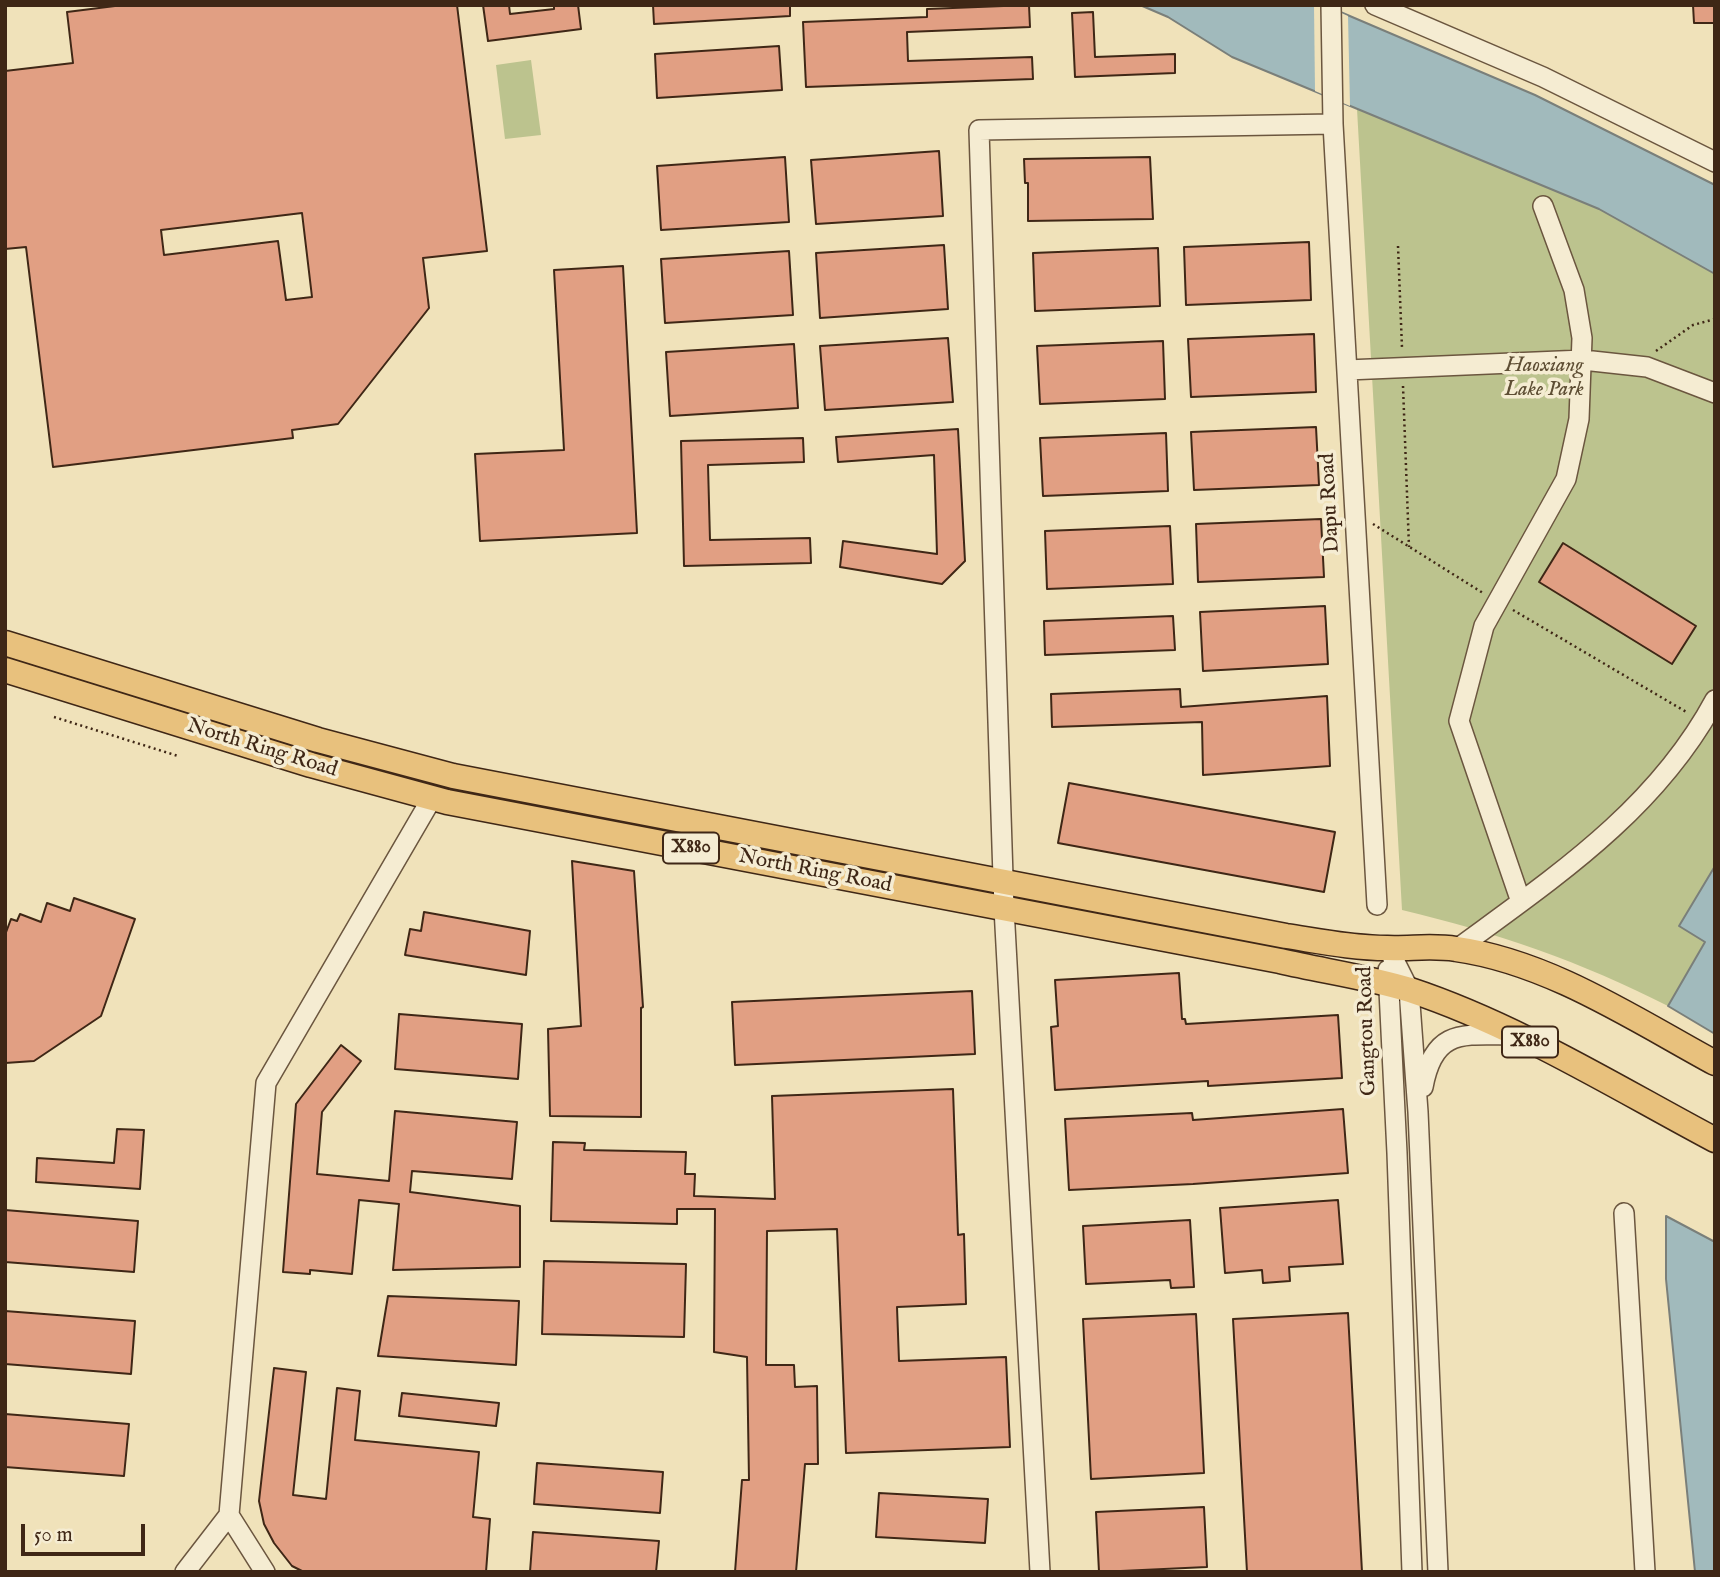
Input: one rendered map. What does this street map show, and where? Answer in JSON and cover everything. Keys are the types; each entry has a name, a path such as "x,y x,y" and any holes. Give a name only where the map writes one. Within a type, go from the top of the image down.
{"main road":[{"name":"North Ring Road","path":"5,643 318,740 416,767 1286,936 1388,948"},
{"name":"North Ring Road","path":"5,670 323,768 432,798 1398,987"},
{"name":"X880","path":"1388,948 1423,946 1457,949 1490,956 1540,973 1585,993 1715,1063"},
{"name":"X880","path":"1398,987 1464,1011 1515,1035 1715,1140"}],"street":[{"path":"1375,5 1543,77 1715,162"},
{"name":"Dapu Road","path":"1331,7 1333,124 1377,905"},
{"path":"1041,1572 1004,908 979,130 1333,124"},
{"path":"1521,902 1460,720 1484,626 1566,479 1579,419 1583,360 1574,290 1543,206"},
{"path":"1347,370 1583,360 1647,367 1715,393"},
{"path":"1457,949 1580,858 1634,808 1667,771 1703,722 1715,700"},
{"path":"185,1572 229,1515 266,1083 432,798"},
{"name":"Gangtou Road","path":"1388,948 1398,987 1418,1112 1438,1572"},
{"name":"Gangtou Road","path":"1398,987 1397,1153 1412,1572"},
{"path":"1418,1112 1426,1067 1435,1051 1451,1039 1471,1035 1515,1035"},
{"path":"1624,1213 1645,1572"},
{"path":"229,1515 265,1572"}],"path":[{"path":"1398,246 1409,547"},
{"path":"1636,366 1693,325 1715,319"},
{"path":"1354,511 1498,602 1703,722"},
{"path":"54,717 178,756"}],"green space":[{"path":"531,60 541,135 505,139 496,65"},
{"name":"Haoxiang Lake Park","path":"1357,109 1599,209 1715,274 1715,866 1680,926 1706,942 1668,1006 1538,950 1471,928 1402,910"}],"water":[{"path":"1140,5 1324,5 1535,95 1715,185 1715,274 1599,209 1232,57 1168,17"},
{"path":"1715,866 1715,1034 1668,1006 1705,942 1679,926"},
{"path":"1666,1216 1715,1242 1715,1572 1695,1572 1666,1279"}],"pier":[{"path":"1314,5 1324,5 1348,16 1350,106 1315,91"}],"building":[{"path":"123,5 457,5 487,251 423,258 429,308 338,424 292,430 293,438 53,467 26,247 5,249 5,71 73,63 67,12","holes":["302,213 312,297 286,300 278,241 164,255 161,230"]},
{"path":"483,5 509,5 510,14 554,9 554,5 578,5 581,29 488,41"},
{"path":"653,5 790,5 790,16 654,24"},
{"path":"1029,5 1030,27 907,32 908,61 1032,57 1033,79 806,87 803,22 927,17 927,9"},
{"path":"1693,5 1715,5 1715,23 1694,23"},
{"path":"1093,12 1095,57 1175,54 1175,73 1075,77 1072,13"},
{"path":"779,46 782,90 657,98 655,54"},
{"path":"939,151 943,216 816,224 811,160"},
{"path":"785,157 789,222 661,230 657,166"},
{"path":"1150,157 1153,219 1028,221 1028,183 1025,183 1024,159"},
{"path":"1309,242 1311,300 1186,305 1184,247"},
{"path":"944,245 948,309 820,318 816,253"},
{"path":"1158,248 1160,306 1035,311 1033,253"},
{"path":"789,251 793,315 665,323 661,259"},
{"path":"623,266 637,533 480,541 475,454 564,450 554,270"},
{"path":"1314,334 1316,392 1191,397 1188,339"},
{"path":"948,338 953,402 825,410 820,346"},
{"path":"1163,341 1165,399 1040,404 1037,346"},
{"path":"794,344 798,408 670,416 666,352"},
{"path":"1316,427 1319,485 1194,490 1191,432"},
{"path":"958,429 965,561 942,584 840,567 843,541 937,554 934,455 838,462 836,437"},
{"path":"1166,433 1168,491 1043,496 1040,438"},
{"path":"803,438 804,462 708,465 710,540 810,538 811,563 684,566 681,441"},
{"path":"1321,519 1324,577 1198,582 1196,524"},
{"path":"1170,526 1173,584 1047,589 1045,531"},
{"path":"1563,543 1696,626 1672,664 1539,582"},
{"path":"1325,606 1328,664 1203,671 1200,612"},
{"path":"1173,616 1175,650 1045,655 1044,621"},
{"path":"1180,689 1181,707 1327,696 1330,766 1203,775 1202,722 1052,727 1051,694"},
{"path":"1069,783 1335,832 1324,892 1058,843"},
{"path":"572,861 634,871 643,1007 641,1117 550,1116 548,1029 581,1026"},
{"path":"74,898 135,919 101,1016 34,1061 5,1063 5,935 11,919 17,921 20,914 41,922 47,903 70,911"},
{"path":"424,912 530,931 526,975 405,955 410,929 421,931"},
{"path":"1179,973 1182,1019 1185,1019 1186,1024 1338,1015 1342,1078 1208,1086 1208,1081 1055,1090 1051,1027 1058,1026 1055,980"},
{"path":"972,991 975,1054 735,1065 732,1002"},
{"path":"399,1014 522,1024 518,1079 395,1069"},
{"path":"341,1045 361,1061 322,1112 317,1174 389,1181 395,1111 517,1122 512,1179 412,1171 410,1192 520,1206 520,1267 393,1270 399,1204 359,1200 352,1274 310,1270 310,1274 283,1272 296,1104"},
{"path":"953,1089 958,1235 964,1234 966,1304 897,1307 899,1361 1006,1357 1010,1447 846,1453 837,1229 767,1231 766,1365 794,1365 795,1387 817,1386 818,1464 805,1464 796,1572 735,1572 742,1480 749,1480 747,1357 714,1352 715,1209 677,1209 677,1224 551,1221 553,1142 585,1143 584,1150 686,1152 685,1174 695,1174 694,1196 775,1199 772,1096"},
{"path":"1343,1109 1348,1173 1069,1190 1065,1119 1192,1113 1193,1120"},
{"path":"117,1129 144,1130 140,1189 36,1182 37,1158 114,1163"},
{"path":"1338,1200 1343,1264 1289,1267 1290,1281 1263,1283 1262,1270 1225,1273 1220,1208"},
{"path":"5,1210 138,1221 134,1272 5,1262"},
{"path":"1190,1220 1194,1287 1171,1288 1170,1280 1086,1284 1083,1226"},
{"path":"544,1261 686,1264 684,1337 542,1334"},
{"path":"388,1296 519,1301 516,1365 378,1356"},
{"path":"5,1311 135,1321 131,1374 5,1364"},
{"path":"1348,1313 1362,1572 1247,1572 1233,1319"},
{"path":"1196,1314 1204,1473 1091,1479 1083,1319"},
{"path":"274,1368 306,1372 293,1495 326,1499 337,1388 360,1391 355,1440 479,1452 473,1517 490,1519 486,1572 304,1572 292,1566 274,1543 264,1524 259,1501"},
{"path":"402,1393 499,1403 496,1426 399,1416"},
{"path":"5,1414 129,1424 124,1476 5,1467"},
{"path":"537,1463 663,1472 660,1513 534,1504"},
{"path":"879,1493 988,1499 985,1543 876,1537"},
{"path":"1204,1507 1207,1567 1099,1572 1096,1512"},
{"path":"533,1532 659,1541 656,1572 530,1572"}]}
